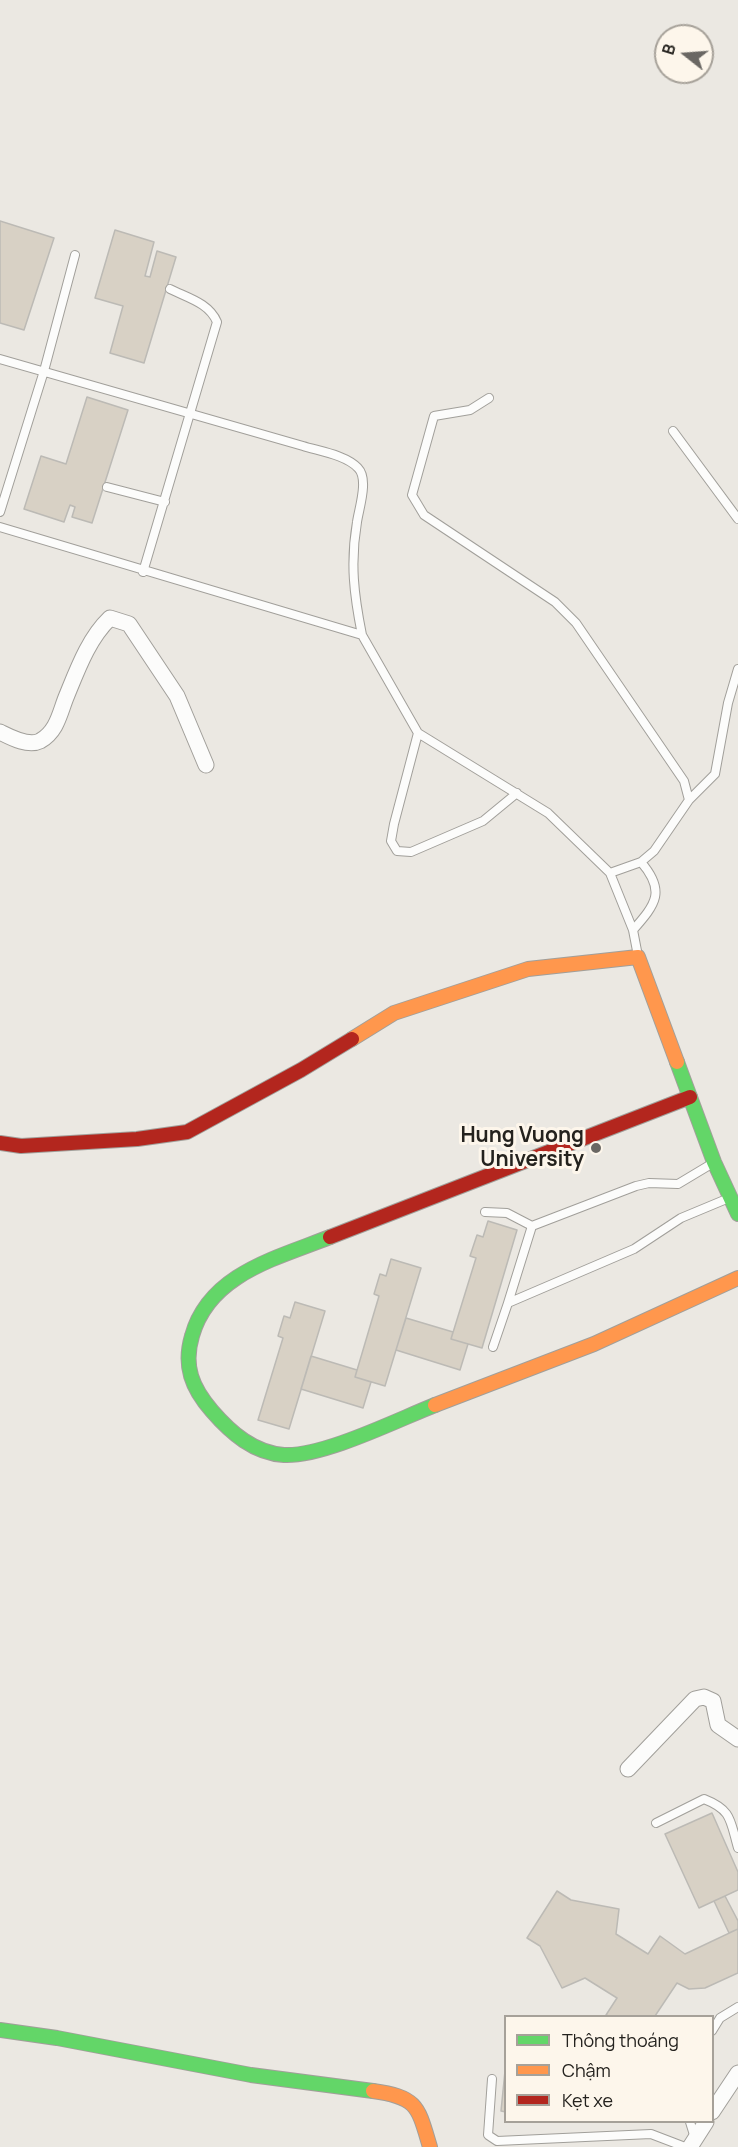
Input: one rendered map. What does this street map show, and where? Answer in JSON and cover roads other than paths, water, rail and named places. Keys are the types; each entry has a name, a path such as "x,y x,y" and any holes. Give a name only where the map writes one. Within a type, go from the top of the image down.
{"street":[{"path":"0,732 32,743 40,741 60,720 66,698 99,628 110,618 129,624 142,647 177,696 206,765"},
{"path":"0,1143 21,1146 137,1139 187,1132 301,1070 394,1013 528,969 638,957 714,1162 733,1198 738,1214"},
{"path":"690,1097 260,1264 225,1284 201,1312 191,1339 188,1366 197,1394 231,1434 257,1449 296,1457 315,1452 594,1344 738,1278"},
{"path":"628,1769 695,1699 704,1697 713,1701 718,1725 738,1739"},
{"path":"0,2030 57,2038 251,2075 385,2093 410,2101 419,2110 430,2147"},
{"path":"714,2109 738,2073"},
{"path":"690,2144 705,2123"}],"lane":[{"path":"0,512 44,371 75,255"},
{"path":"143,572 218,322 213,312 202,304 170,289"},
{"path":"0,358 336,456 358,468 362,476 362,490 354,541 352,585 362,635 418,733 548,813 610,873 633,930 638,957"},
{"path":"489,398 470,410 434,416 412,495 417,507 424,515 555,602 576,623 684,781 689,800"},
{"path":"673,431 738,519"},
{"path":"107,488 165,502"},
{"path":"0,527 143,572 362,635"},
{"path":"610,873 641,862 654,850 689,800 714,774 728,703 738,669"},
{"path":"418,733 394,824 391,841 397,851 411,852 483,821 517,793"},
{"path":"633,930 655,900 655,878 641,862"},
{"path":"532,1227 636,1186 649,1183 678,1184 714,1162"},
{"path":"508,1303 634,1249 663,1233 681,1218 733,1198"},
{"path":"486,1212 507,1213 532,1227"},
{"path":"493,1347 532,1227"},
{"path":"656,1823 704,1799 720,1805 729,1813 738,1848"},
{"path":"714,2028 720,2018 738,2007"},
{"path":"492,2079 488,2135 497,2141 651,2134 690,2144 690,2123"}],"place":[{"name":"Hung Vuong University","path":"596,1148"}]}
